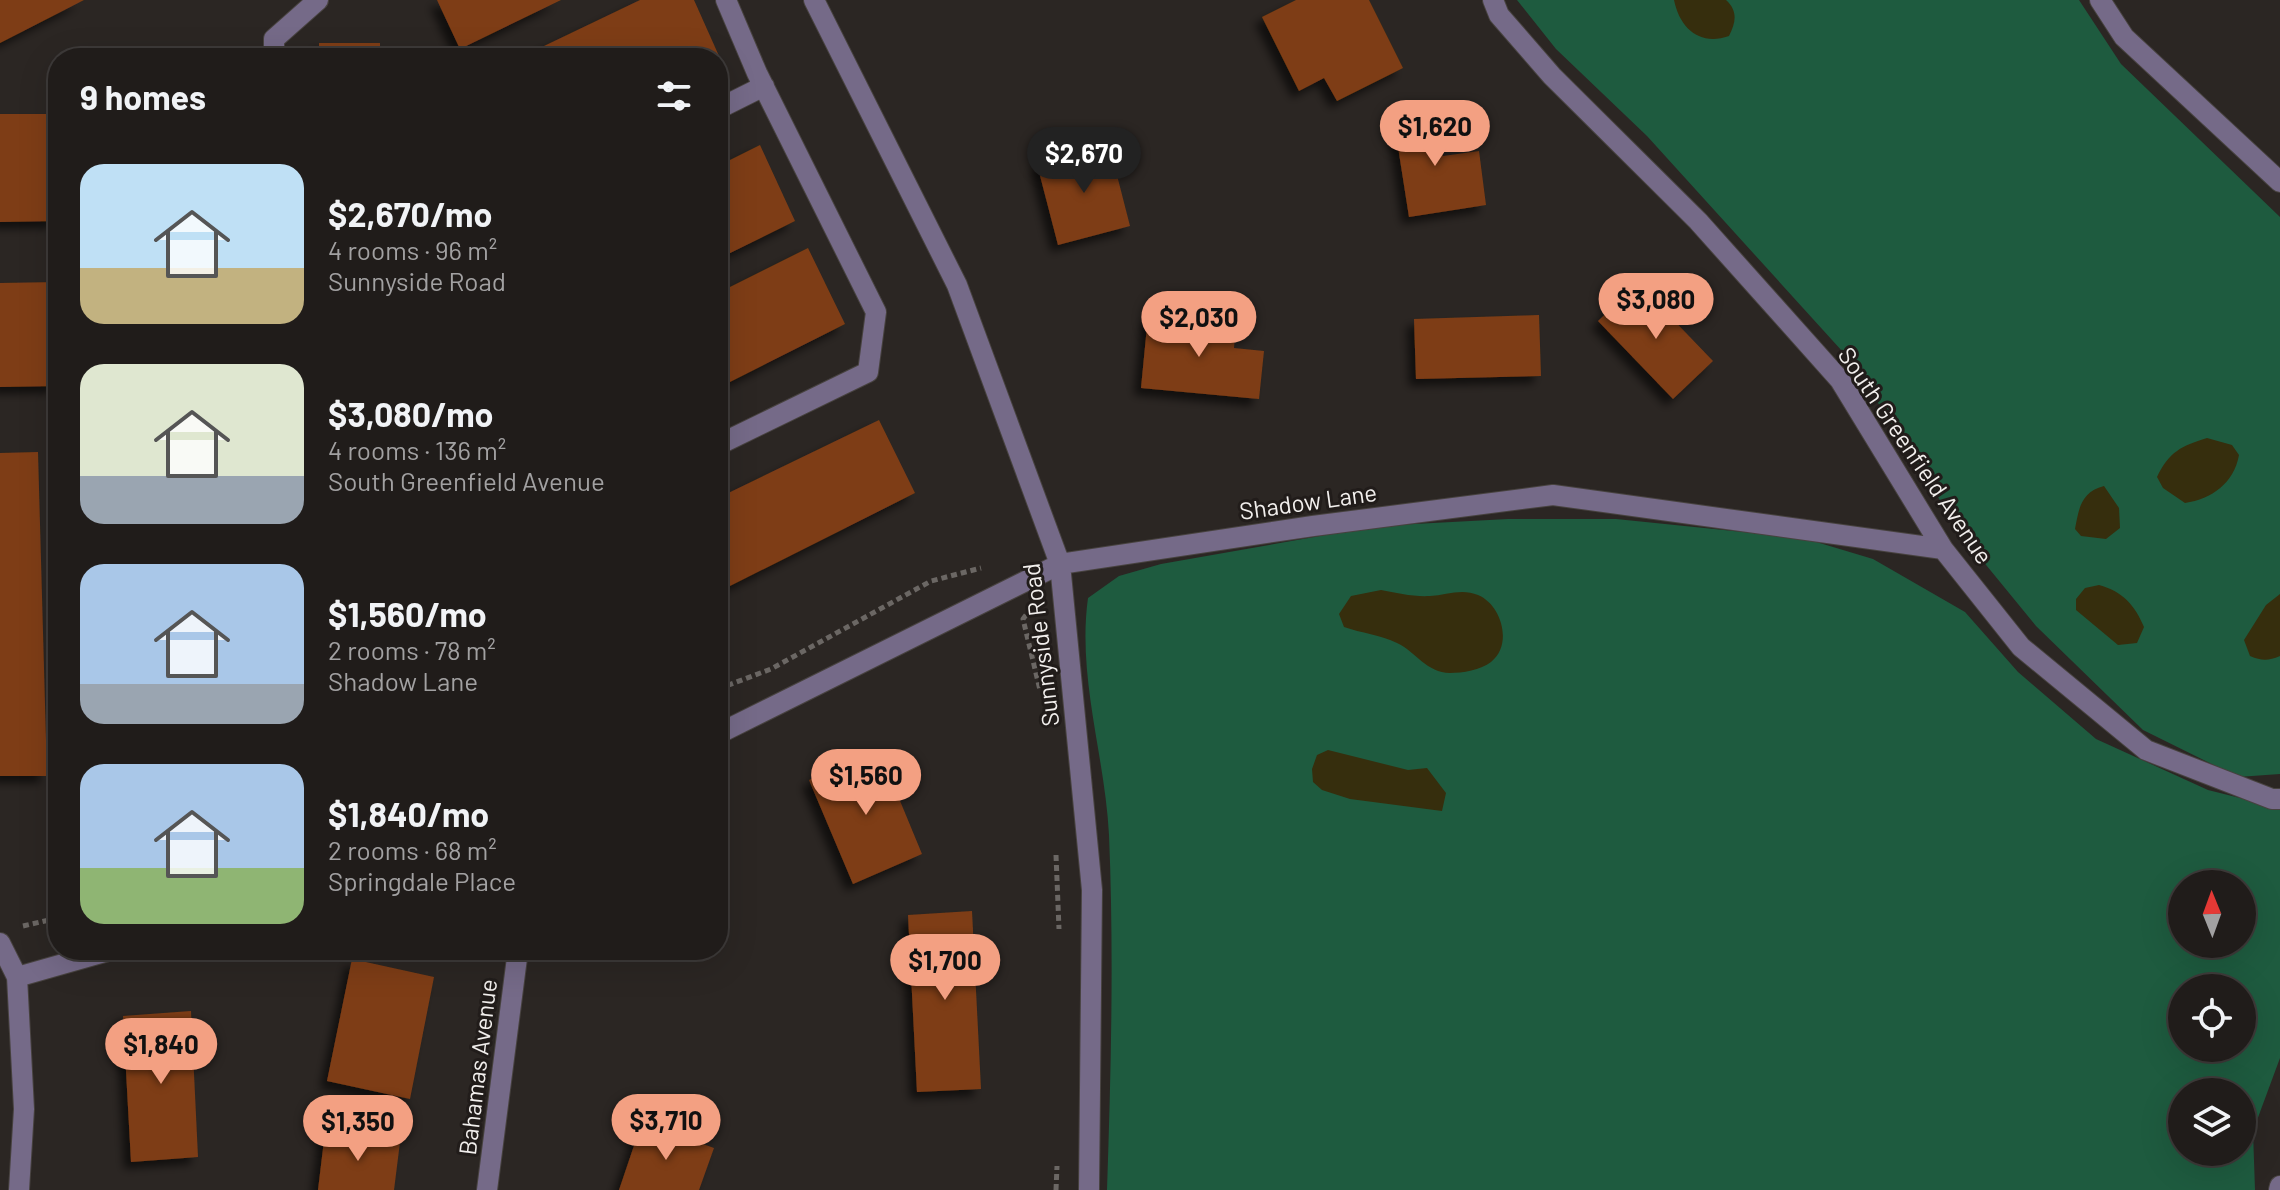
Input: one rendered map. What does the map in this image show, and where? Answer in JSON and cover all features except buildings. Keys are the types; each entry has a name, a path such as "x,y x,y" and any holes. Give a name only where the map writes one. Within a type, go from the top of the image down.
{"street":[{"path":"274,48 274,39 318,0"},
{"path":"726,0 764,86 876,312 868,372 728,440"},
{"name":"Sunnyside Road","path":"814,0 957,285 1060,564 1092,890 1089,1190"},
{"name":"South Greenfield Avenue","path":"1493,0 1499,15 1552,76 1698,221 1840,380 1943,549 2021,647 2146,750 2272,799 2280,799"},
{"path":"2100,0 2124,37 2280,182"},
{"path":"728,104 764,86"},
{"name":"Shadow Lane","path":"728,729 1060,564 1313,526 1553,495 1943,549"},
{"path":"6,936 17,977 24,1109 19,1190"},
{"path":"17,977 77,960"},
{"name":"Bahamas Avenue","path":"487,1190 517,960"}],"path":[{"path":"728,685 771,669 931,581 960,571 988,567"},
{"path":"1030,608 1023,619 1038,674 1041,704"},
{"path":"1055,839 1059,935"},
{"path":"6,936 48,921"},
{"path":"1056,1190 1057,1161"}],"green space":[{"path":"1517,0 2079,0 2121,64 2280,217 2280,774 2238,777 2143,730 2036,626 1964,538 1852,362 1647,136 1556,49"},
{"path":"1508,519 1616,519 1803,538 1873,559 1965,612 2018,672 2096,739 2208,790 2280,808 2280,1058 2256,1123 2256,1078 2168,1078 2168,1166 2254,1166 2255,1190 1107,1190 1111,879 1106,805 1086,657 1088,598 1119,576 1161,564 1377,526"}],"sand":[{"path":"1674,0 1726,0 1733,8 1735,17 1729,36 1709,39 1693,33 1681,19"},
{"path":"2207,438 2232,445 2239,455 2236,465 2220,488 2204,498 2185,503 2163,488 2157,477 2166,461 2177,451"},
{"path":"2104,486 2119,508 2120,528 2106,539 2081,536 2075,529 2082,502 2090,492"},
{"path":"2099,585 2121,595 2136,612 2144,627 2137,643 2118,645 2076,610 2076,599 2085,588"},
{"path":"1381,590 1418,596 1460,592 1478,595 1493,607 1502,626 1502,646 1498,655 1477,669 1442,672 1428,666 1397,643 1344,627 1339,614 1351,596"},
{"path":"2280,594 2280,656 2265,660 2250,656 2244,640 2266,605"},
{"path":"1328,750 1408,770 1427,768 1446,793 1442,811 1350,799 1322,790 1313,782 1312,769 1317,755"}]}
